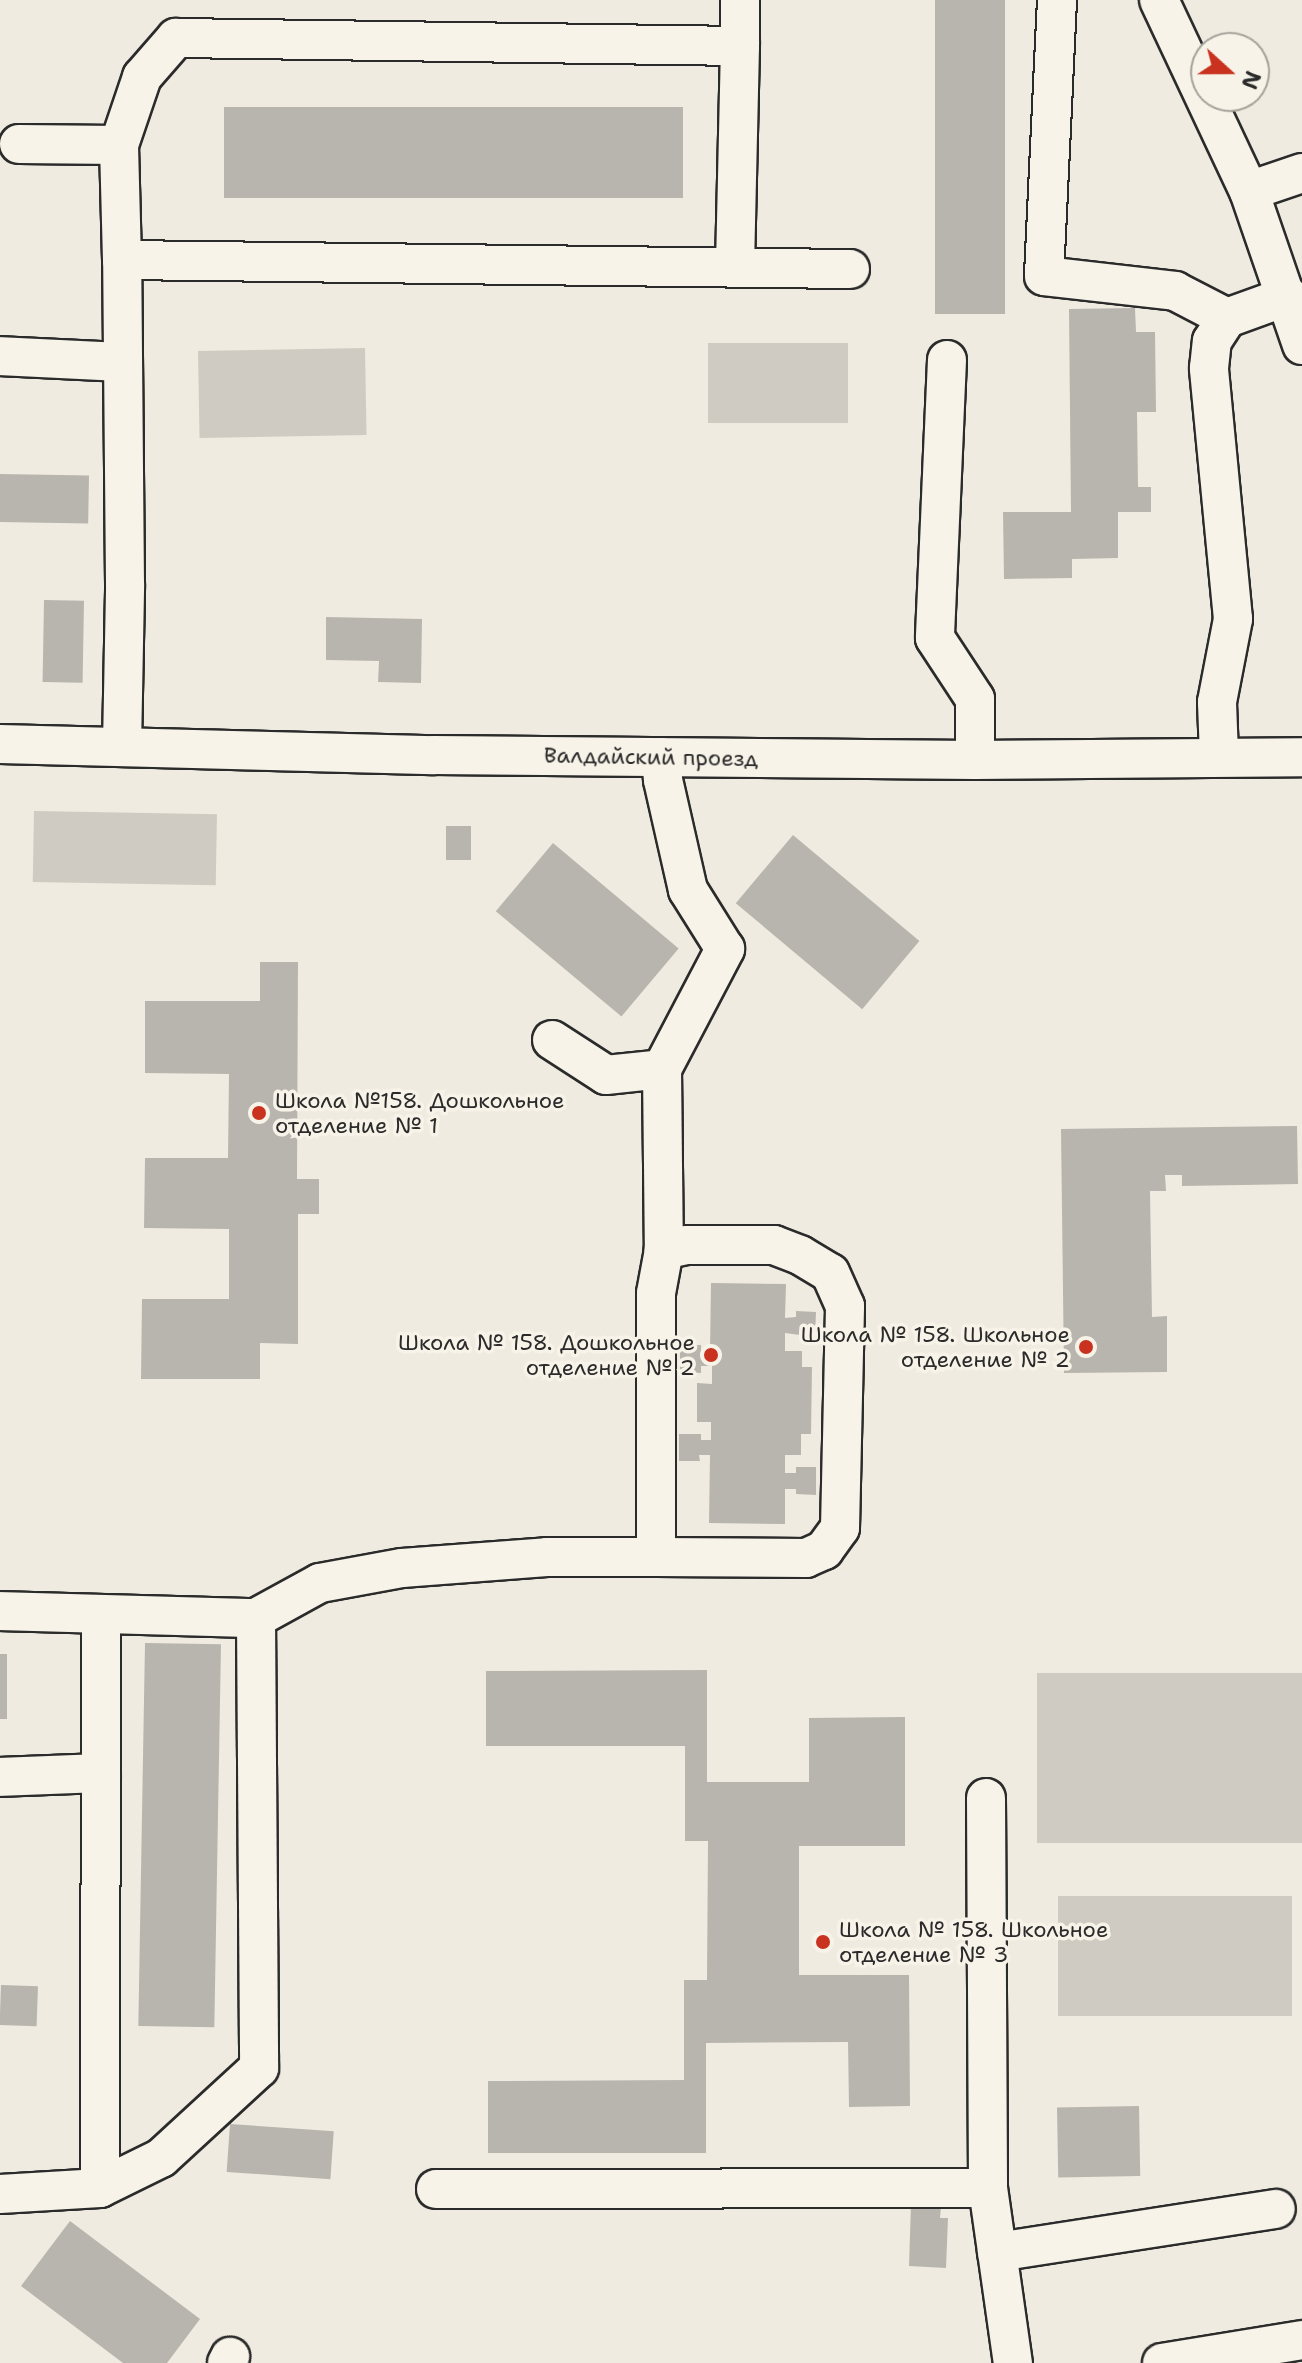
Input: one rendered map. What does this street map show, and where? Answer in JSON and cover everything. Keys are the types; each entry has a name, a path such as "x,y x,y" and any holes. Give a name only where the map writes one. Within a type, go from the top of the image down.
{"street":[{"path":"735,266 740,0"},
{"path":"1057,0 1044,276 1175,291 1227,318"},
{"path":"1159,0 1249,191 1288,296 1302,345"},
{"path":"122,747 125,584 119,145 142,77 176,38 740,46"},
{"path":"19,144 119,145"},
{"path":"1249,191 1302,173"},
{"path":"122,260 850,269"},
{"path":"1219,755 1217,702 1233,619 1209,368 1212,341 1227,318 1288,296"},
{"path":"0,356 123,362"},
{"path":"947,360 935,638 975,699 975,760"},
{"name":"Валдайский проезд","path":"0,744 661,757 975,760 1219,755 1302,757"},
{"path":"656,1557 656,1293 664,1250 662,1069 725,949 688,890 663,780 661,757"},
{"path":"552,1040 606,1075 662,1069"},
{"path":"0,1611 256,1618 320,1583 402,1568 547,1557 806,1558 824,1550 840,1528 845,1306 830,1273 774,1245 687,1245 664,1250"},
{"path":"100,2188 101,1614"},
{"path":"0,2194 100,2188 161,2158 259,2068 256,1618"},
{"path":"0,1777 101,1773"},
{"path":"986,1798 988,2188 1013,2363"},
{"path":"436,2189 988,2188"},
{"path":"997,2252 1276,2209"},
{"path":"1162,2363 1302,2340"}],"shaded area":[{"path":"708,343 848,343 848,423 708,423"},
{"path":"365,348 367,435 200,438 198,351"},
{"path":"34,811 217,814 216,885 33,882"},
{"path":"1037,1673 1302,1673 1302,1843 1037,1843"},
{"path":"1058,1896 1292,1896 1292,2016 1058,2016"}],"building":[{"path":"935,0 1005,0 1005,314 935,314"},
{"path":"224,107 683,107 683,198 224,198"},
{"path":"1135,308 1136,332 1155,332 1156,412 1137,412 1138,487 1151,487 1151,512 1118,512 1118,558 1072,559 1072,578 1004,579 1003,512 1071,512 1069,309"},
{"path":"0,474 89,476 88,524 0,522"},
{"path":"44,600 84,601 83,683 43,682"},
{"path":"326,617 422,619 421,683 378,682 379,661 326,660"},
{"path":"446,826 471,826 471,860 446,860"},
{"path":"793,835 919,941 862,1009 736,903"},
{"path":"553,843 679,948 621,1017 496,911"},
{"path":"260,962 298,962 297,1179 319,1179 319,1214 298,1214 298,1344 260,1343 260,1379 141,1379 142,1299 229,1299 229,1229 144,1228 145,1158 228,1158 229,1074 145,1073 145,1001 260,1001"},
{"path":"1297,1126 1298,1184 1182,1186 1182,1175 1165,1175 1166,1191 1150,1191 1152,1317 1167,1316 1167,1372 1064,1373 1061,1129"},
{"path":"711,1283 786,1284 785,1318 796,1317 796,1311 816,1312 815,1337 785,1333 785,1351 802,1351 802,1367 812,1367 811,1434 801,1434 801,1455 785,1455 785,1473 796,1473 796,1467 816,1467 816,1495 796,1494 796,1489 785,1489 785,1524 709,1523 710,1455 699,1455 700,1461 679,1461 679,1434 701,1434 701,1440 711,1440 711,1422 697,1422 697,1383 712,1384 712,1366 701,1366 701,1373 680,1372 680,1345 701,1345 701,1351 710,1351"},
{"path":"145,1643 221,1644 214,2027 138,2026"},
{"path":"0,1654 7,1654 7,1719 0,1719"},
{"path":"707,1670 707,1782 809,1782 809,1718 905,1717 905,1846 799,1846 799,1975 909,1975 910,2106 849,2107 848,2042 706,2043 706,2153 488,2153 488,2081 684,2080 684,1980 707,1980 708,1841 685,1841 685,1746 486,1746 486,1671"},
{"path":"1,1985 38,1986 37,2026 0,2025"},
{"path":"1139,2106 1140,2176 1058,2177 1057,2107"},
{"path":"230,2124 334,2131 330,2179 227,2172"},
{"path":"911,2204 941,2206 940,2218 948,2218 946,2268 909,2266"},
{"path":"70,2221 200,2319 167,2363 123,2363 21,2286"}],"place":[{"name":"Школа №158. Дошкольное отделение № 1","path":"259,1113"},
{"name":"Школа № 158. Школьное отделение № 2","path":"1086,1347"},
{"name":"Школа № 158. Дошкольное отделение № 2","path":"711,1355"},
{"name":"Школа № 158. Школьное отделение № 3","path":"823,1942"}]}
